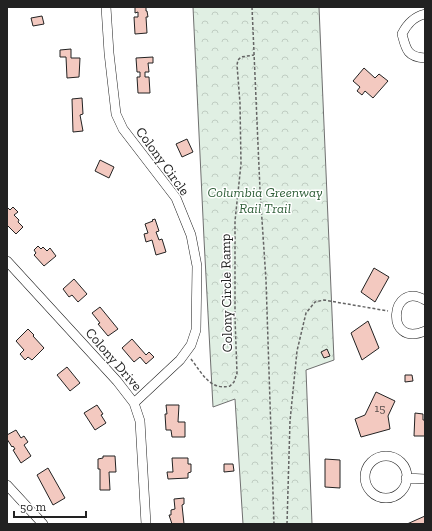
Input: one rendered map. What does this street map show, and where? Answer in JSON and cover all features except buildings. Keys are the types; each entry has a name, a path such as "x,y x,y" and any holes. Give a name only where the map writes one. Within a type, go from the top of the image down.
{"street":[{"name":"Colony Circle","path":"106,7 109,53 116,114 123,129 176,198 191,235 197,266 196,330 192,345 186,353 134,402"},
{"path":"425,14 410,21 406,25 402,34 407,51 416,57 425,58"},
{"name":"Colony Drive","path":"7,261 117,381 134,402 140,421 146,524"},
{"path":"425,300 419,297 407,298 398,306 395,313 396,321 404,331 415,334 425,331"},
{"path":"388,457 396,459 403,465 406,478 406,482 402,490 394,496 386,498 377,496 373,493 365,478 367,469 372,462 379,458 388,457"},
{"path":"406,478 425,479"},
{"path":"7,485 43,524"}],"path":[{"path":"252,7 260,190 266,280 274,524"},
{"name":"Colony Circle Ramp","path":"186,353 207,379 215,386 220,388 230,386 234,382 237,373 235,318 235,221 241,169 240,103 237,65 238,60 241,57 254,55"},
{"path":"288,524 290,421 298,351 306,313 315,302 320,300 329,300 395,313"}],"green space":[{"name":"Columbia Greenway Rail Trail","path":"193,7 319,7 334,360 306,370 312,524 243,524 235,399 213,407"}]}
